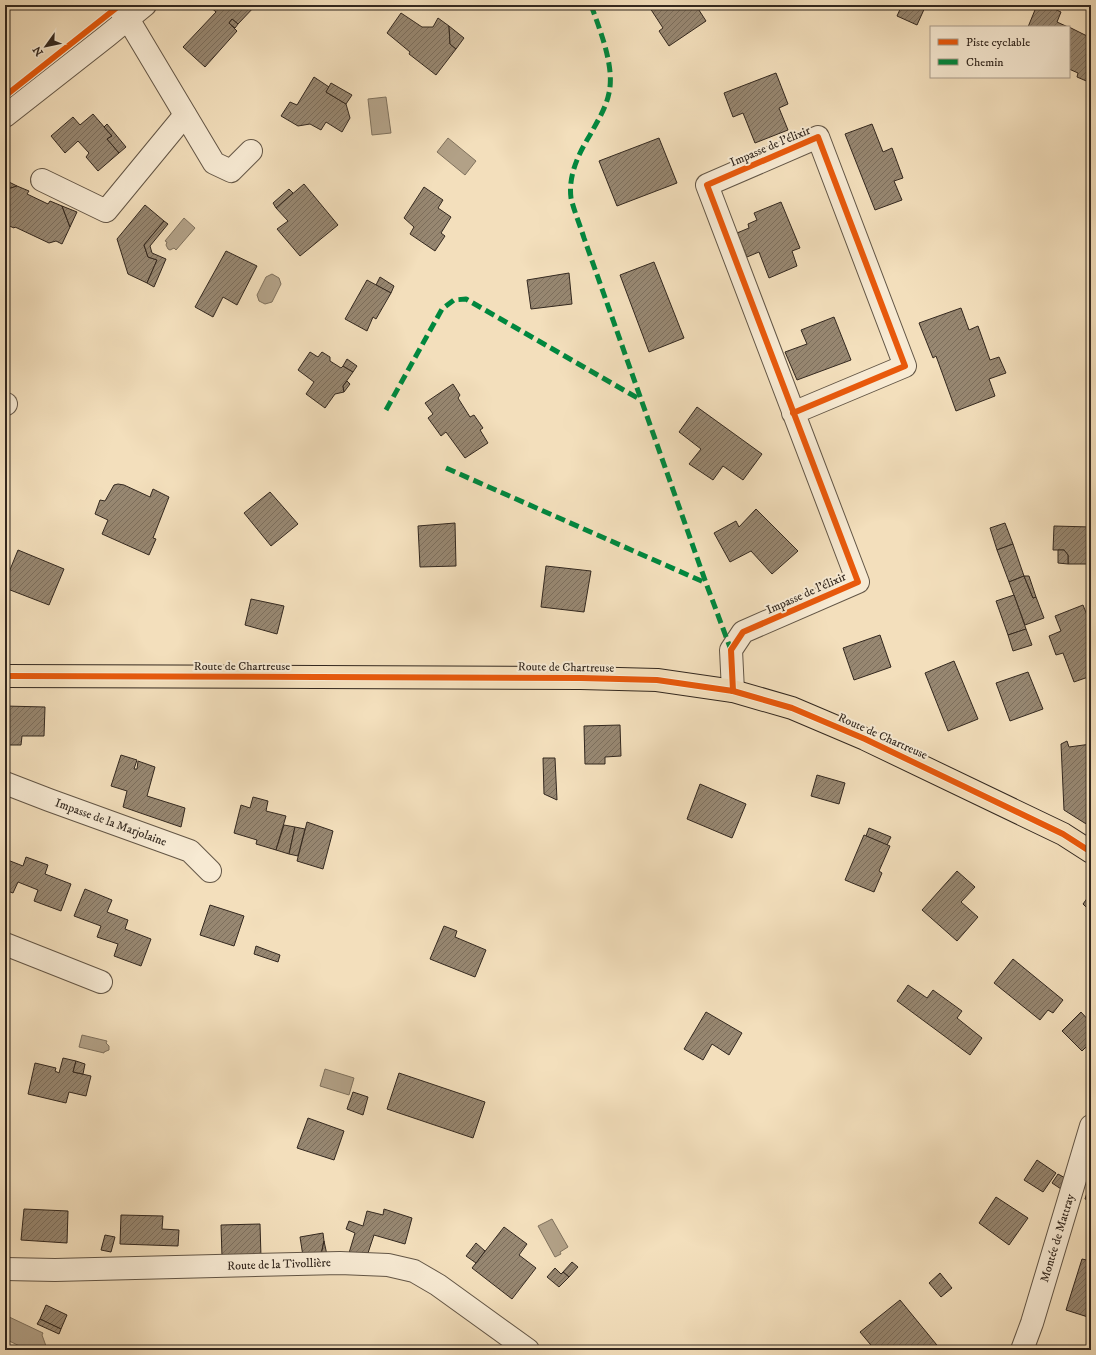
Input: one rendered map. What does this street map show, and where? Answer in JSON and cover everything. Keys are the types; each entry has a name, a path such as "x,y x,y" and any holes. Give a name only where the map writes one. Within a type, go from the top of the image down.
{"main road":[{"name":"Route de Chartreuse","path":"5,676 581,678 657,680 733,691 792,708 865,739 1063,834 1091,852"}],"street":[{"path":"5,116 122,12 145,5"},
{"path":"122,12 214,163 231,171 251,151"},
{"path":"42,180 106,211 185,115"},
{"name":"Impasse de l'élixir","path":"733,691 731,650 743,632 858,582 707,185 818,137 905,366 794,413"},
{"name":"Impasse de la Marjolaine","path":"5,783 190,851 210,871"},
{"path":"5,944 101,982"},
{"name":"Montée de Mattray","path":"1022,1350 1032,1323 1091,1126"},
{"name":"Route de la Tivollière","path":"5,1269 55,1270 340,1263 388,1265 414,1271 438,1285 528,1350"}],"shaded area":[{"path":"386,97 391,133 372,135 368,99"},
{"path":"448,138 476,161 465,175 437,152"},
{"path":"184,218 195,228 176,250 174,248 170,250 166,245 167,242 165,241"},
{"path":"272,274 279,278 281,284 272,302 265,304 259,301 257,295 266,277"},
{"path":"82,1035 107,1041 106,1043 109,1046 109,1050 104,1053 79,1047"},
{"path":"325,1069 354,1078 349,1095 320,1086"},
{"path":"552,1219 568,1247 560,1252 561,1254 555,1257 538,1226"},
{"path":"5,1315 43,1333 42,1335 46,1346 28,1350 5,1339"}],"building":[{"path":"208,5 256,5 238,24 232,19 229,23 237,31 205,67 183,47 216,12"},
{"path":"648,5 700,5 697,7 706,21 669,46 659,31 663,28"},
{"path":"902,5 926,5 917,25 897,16"},
{"path":"1037,5 1046,5 1061,12 1057,22 1066,26 1028,26"},
{"path":"401,13 422,27 433,27 438,18 449,26 450,44 456,49 436,75 409,54 410,52 387,33"},
{"path":"232,19 238,24 235,28 229,23"},
{"path":"449,26 464,38 456,49 450,44"},
{"path":"1070,28 1091,38 1091,83 1077,77 1078,73 1070,69"},
{"path":"776,73 788,104 779,108 788,130 755,143 743,113 733,117 724,93"},
{"path":"314,77 329,87 326,92 346,104 350,118 342,132 326,122 321,130 310,124 298,126 281,116 290,102 297,105"},
{"path":"331,83 352,95 346,104 326,92"},
{"path":"93,114 112,136 107,139 119,153 98,171 86,157 89,153 78,141 65,153 51,136 73,117 80,125"},
{"path":"107,124 126,147 119,153 107,139 112,136 104,127"},
{"path":"872,124 883,152 892,148 903,178 894,181 902,200 875,210 845,134"},
{"path":"659,138 677,183 617,206 599,161"},
{"path":"5,180 17,186 5,190"},
{"path":"304,184 338,225 300,256 277,229 288,221 276,208"},
{"path":"17,186 29,191 27,194 48,204 50,201 62,206 70,227 62,244 56,241 49,243 15,227 14,228 5,224 5,190"},
{"path":"424,187 443,200 438,208 451,217 441,233 445,236 435,251 410,234 414,227 404,218"},
{"path":"289,189 293,193 276,208 273,203"},
{"path":"781,202 800,248 792,251 797,266 769,278 759,252 747,257 737,233 749,228 748,224 757,220 754,213"},
{"path":"145,205 164,221 144,245 148,257 157,260 147,283 128,274 117,239"},
{"path":"62,206 77,212 70,227"},
{"path":"164,221 168,224 150,246 152,253 166,259 154,287 147,283 157,260 148,257 144,245"},
{"path":"226,251 257,266 237,305 223,297 213,317 195,307"},
{"path":"654,262 684,338 649,352 620,275"},
{"path":"569,273 572,304 531,309 527,280"},
{"path":"380,277 394,286 391,293 376,285"},
{"path":"367,280 391,293 376,319 373,317 367,331 345,319"},
{"path":"961,308 969,330 978,326 990,360 999,357 1006,373 989,379 995,396 956,411 936,356 933,358 919,323"},
{"path":"834,317 851,360 797,380 785,352 807,344 801,330"},
{"path":"310,352 318,357 322,352 330,357 330,361 341,368 343,366 353,372 343,386 344,392 335,394 325,408 306,394 314,382 298,370"},
{"path":"347,359 357,366 353,372 343,366"},
{"path":"347,381 350,384 344,392 343,386"},
{"path":"453,384 460,395 458,398 470,417 474,415 483,428 480,430 488,443 465,458 446,432 441,436 428,418 433,414 425,403"},
{"path":"697,407 762,454 743,480 723,466 713,480 689,464 701,449 679,432"},
{"path":"114,485 124,485 150,497 153,489 169,497 153,538 156,539 149,555 102,534 108,520 95,514 100,500 105,501"},
{"path":"270,492 298,524 271,546 244,513"},
{"path":"756,509 798,551 772,574 751,551 730,562 714,533 736,521 739,527"},
{"path":"455,523 456,566 420,567 418,526"},
{"path":"1005,523 1013,544 997,550 990,528"},
{"path":"1054,526 1091,527 1091,564 1068,564 1068,555 1064,550 1053,550"},
{"path":"1013,544 1024,576 1009,582 997,550"},
{"path":"18,550 64,569 49,605 5,588 5,582"},
{"path":"1058,550 1064,550 1068,555 1068,564 1058,563"},
{"path":"546,566 591,571 584,612 541,607"},
{"path":"1024,576 1033,598 1036,597 1044,618 1025,625 1009,582"},
{"path":"1024,576 1029,576 1036,597 1033,598"},
{"path":"1014,595 1026,629 1008,635 996,601"},
{"path":"251,599 284,606 277,634 245,625"},
{"path":"1083,605 1091,625 1091,676 1074,682 1063,653 1056,655 1049,636 1061,631 1055,616"},
{"path":"1026,629 1032,645 1013,651 1008,635"},
{"path":"880,635 891,667 854,680 843,648"},
{"path":"954,661 978,719 948,731 925,673"},
{"path":"1028,672 1043,709 1010,721 996,683"},
{"path":"5,706 45,707 44,736 22,736 21,745 5,745"},
{"path":"620,725 621,756 605,757 605,764 585,764 584,726"},
{"path":"1067,741 1069,747 1091,744 1091,827 1064,810 1061,744"},
{"path":"121,755 137,760 134,769 137,769 138,761 155,767 147,796 185,808 181,827 123,807 127,791 111,786"},
{"path":"543,758 555,758 557,800 544,794"},
{"path":"817,775 845,783 839,804 811,796"},
{"path":"700,784 746,804 732,838 687,819"},
{"path":"253,797 268,801 266,811 286,816 276,850 256,844 257,840 234,833 241,805 250,808"},
{"path":"307,822 333,831 323,869 297,861"},
{"path":"284,825 295,827 289,854 276,850"},
{"path":"295,827 305,829 298,856 289,854"},
{"path":"869,828 891,837 887,845 866,836"},
{"path":"864,835 890,846 879,871 882,873 874,892 845,880"},
{"path":"26,857 48,865 45,874 71,884 61,911 34,901 38,890 18,882 13,893 5,890 5,859 23,866"},
{"path":"957,871 975,887 961,902 978,917 957,941 922,910"},
{"path":"85,889 112,900 107,912 128,920 125,929 151,939 141,966 114,956 118,944 97,937 101,926 74,916"},
{"path":"1091,893 1091,912 1083,904"},
{"path":"210,905 244,916 234,946 200,935"},
{"path":"444,926 457,931 455,937 486,950 475,977 430,959"},
{"path":"256,946 280,955 278,962 254,954"},
{"path":"1013,959 1063,1000 1053,1013 1048,1010 1040,1020 994,983"},
{"path":"908,985 927,998 933,990 962,1011 957,1018 982,1038 970,1055 897,1001"},
{"path":"706,1012 742,1033 729,1055 712,1044 703,1060 684,1049"},
{"path":"1081,1012 1091,1023 1091,1042 1082,1051 1062,1031"},
{"path":"63,1058 76,1061 73,1072 91,1076 86,1096 69,1092 66,1103 28,1094 35,1063 56,1068 55,1071 59,1073"},
{"path":"76,1061 85,1064 83,1074 73,1072"},
{"path":"399,1073 485,1102 473,1138 387,1109"},
{"path":"353,1092 368,1097 363,1115 347,1109"},
{"path":"308,1118 344,1131 334,1160 297,1148"},
{"path":"1037,1160 1056,1173 1043,1192 1024,1180"},
{"path":"1058,1174 1067,1179 1061,1189 1052,1183"},
{"path":"1091,1180 1091,1201 1085,1199"},
{"path":"996,1197 1028,1218 1009,1245 979,1223"},
{"path":"24,1209 68,1211 67,1243 21,1240"},
{"path":"384,1209 412,1218 405,1244 374,1235 368,1253 349,1253 355,1233 346,1229 349,1221 363,1226 367,1211 383,1215"},
{"path":"121,1215 163,1216 162,1229 179,1230 178,1246 120,1244"},
{"path":"260,1224 261,1257 222,1257 221,1225"},
{"path":"504,1227 527,1244 519,1255 536,1268 512,1299 472,1268"},
{"path":"323,1233 324,1241 321,1255 303,1256 300,1237"},
{"path":"105,1235 115,1237 111,1252 101,1250"},
{"path":"324,1241 327,1255 321,1255"},
{"path":"476,1243 485,1251 476,1263 466,1256"},
{"path":"1082,1259 1091,1261 1091,1318 1066,1310"},
{"path":"572,1262 578,1267 569,1277 563,1272"},
{"path":"555,1268 561,1274 563,1272 569,1277 559,1287 547,1277"},
{"path":"940,1273 952,1288 941,1297 929,1283"},
{"path":"900,1300 941,1350 875,1350 860,1332"},
{"path":"46,1305 67,1315 61,1329 40,1319"},
{"path":"40,1319 61,1329 59,1334 37,1324"}],"marked path":[{"path":"591,5 606,49 610,72 609,93 604,109 575,165 571,181 571,198 706,583 731,650"},
{"path":"386,410 442,309 454,300 466,299 641,400"},
{"path":"446,468 706,583"}],"cycle path":[{"path":"5,96 120,5"},
{"path":"733,691 731,650 743,632 858,582 707,185 818,137 905,366 793,413"},
{"path":"5,676 581,678 657,680 733,691 792,708 865,739 1063,834 1091,852"}]}
